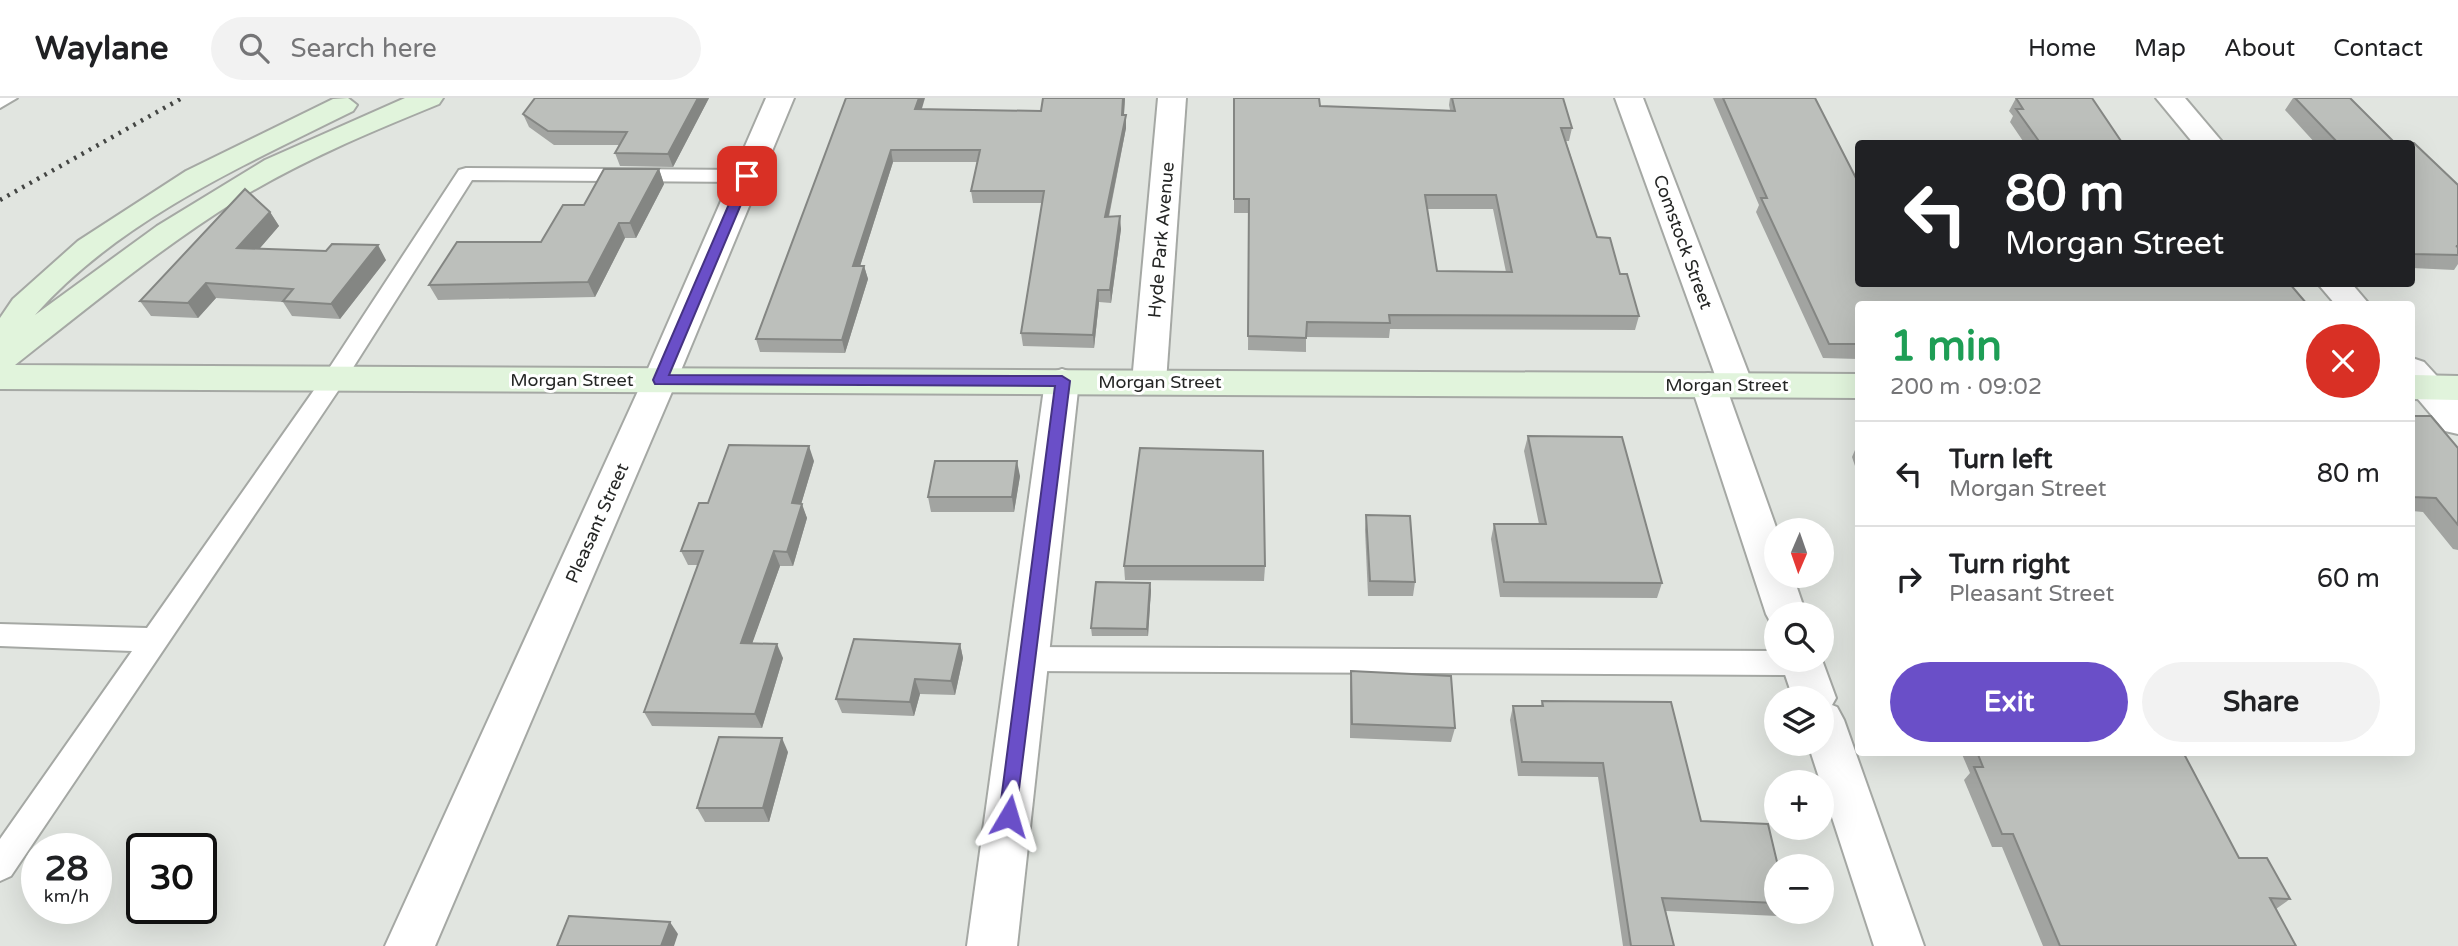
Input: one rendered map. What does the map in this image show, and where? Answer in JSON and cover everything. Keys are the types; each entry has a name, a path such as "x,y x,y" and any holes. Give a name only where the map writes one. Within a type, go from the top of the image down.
{"street":[{"path":"0,344 25,306 89,248 196,177 318,116 361,98"},
{"path":"0,360 120,265 228,194 338,134 429,98"},
{"name":"Pleasant Street","path":"410,946 660,380 780,98"},
{"name":"Hyde Park Avenue","path":"1149,382 1172,98"},
{"name":"Comstock Street","path":"1629,98 1722,385 1783,602"},
{"path":"2170,98 2207,140"},
{"path":"2337,287 2350,301"},
{"name":"Morgan Street","path":"0,377 1855,386"},
{"path":"992,946 1062,381"},
{"path":"2427,383 2458,422"},
{"path":"1834,755 1899,946"}],"lane":[{"path":"0,102 9,98"},
{"path":"0,866 334,379 466,174 747,176"},
{"path":"0,635 155,640"},
{"path":"1028,659 1806,674"}],"building":[{"path":"535,98 698,98 668,154 615,153 627,132 548,131 523,114"},
{"path":"846,98 919,98 915,109 1041,111 1043,98 1123,98 1122,115 1126,115 1105,217 1120,216 1110,290 1098,290 1093,335 1021,333 1044,191 971,191 980,150 891,150 853,266 864,266 842,340 756,339"},
{"path":"1234,98 1319,98 1320,106 1455,111 1452,98 1563,98 1572,128 1561,128 1597,237 1610,238 1620,274 1627,274 1639,316 1389,315 1390,323 1307,322 1306,338 1248,336 1249,199 1234,199","holes":["1425,195 1496,195 1512,272 1437,271"]},
{"path":"1723,98 1815,98 1855,176 1855,287 2293,287 2304,301 1855,301 1855,344 1829,344 1761,198 1767,198"},
{"path":"2016,98 2092,98 2120,140 2038,140 2016,109 2023,109"},
{"path":"2295,98 2350,98 2392,140 2335,140"},
{"path":"2415,144 2458,185 2458,255 2415,254"},
{"path":"604,169 659,169 630,223 619,223 588,282 429,285 457,242 541,242 563,205 584,205"},
{"path":"245,189 270,212 237,248 326,251 332,244 378,245 331,304 283,301 293,289 206,283 188,303 140,301"},
{"path":"2415,416 2431,416 2458,448 2458,525 2436,498 2415,497"},
{"path":"1528,436 1622,437 1662,583 1504,582 1494,524 1546,524"},
{"path":"729,445 809,446 792,503 802,504 787,552 774,551 741,643 777,644 755,714 644,712 703,551 681,551 699,503 708,503"},
{"path":"1140,448 1263,451 1265,566 1124,566"},
{"path":"935,461 1017,461 1012,497 928,497"},
{"path":"1366,515 1410,516 1415,582 1370,581"},
{"path":"1096,582 1150,583 1147,629 1091,628"},
{"path":"854,639 960,644 951,681 915,679 910,702 836,699"},
{"path":"1351,671 1451,676 1455,728 1352,724"},
{"path":"1542,701 1671,702 1701,821 1764,824 1764,840 1772,840 1775,854 1764,854 1764,902 1662,898 1674,946 1631,946 1603,763 1522,762 1513,706 1543,706"},
{"path":"719,737 782,738 763,808 697,808"},
{"path":"1979,756 2185,756 2239,858 2267,858 2290,899 2270,898 2296,946 2060,946 2013,834 2002,834 1974,767 1983,767"},
{"path":"569,916 670,922 661,946 557,946"}],"railway":[{"path":"0,200 182,98"}],"route":[{"path":"747,176 660,380 1062,381 1009,816"}]}
